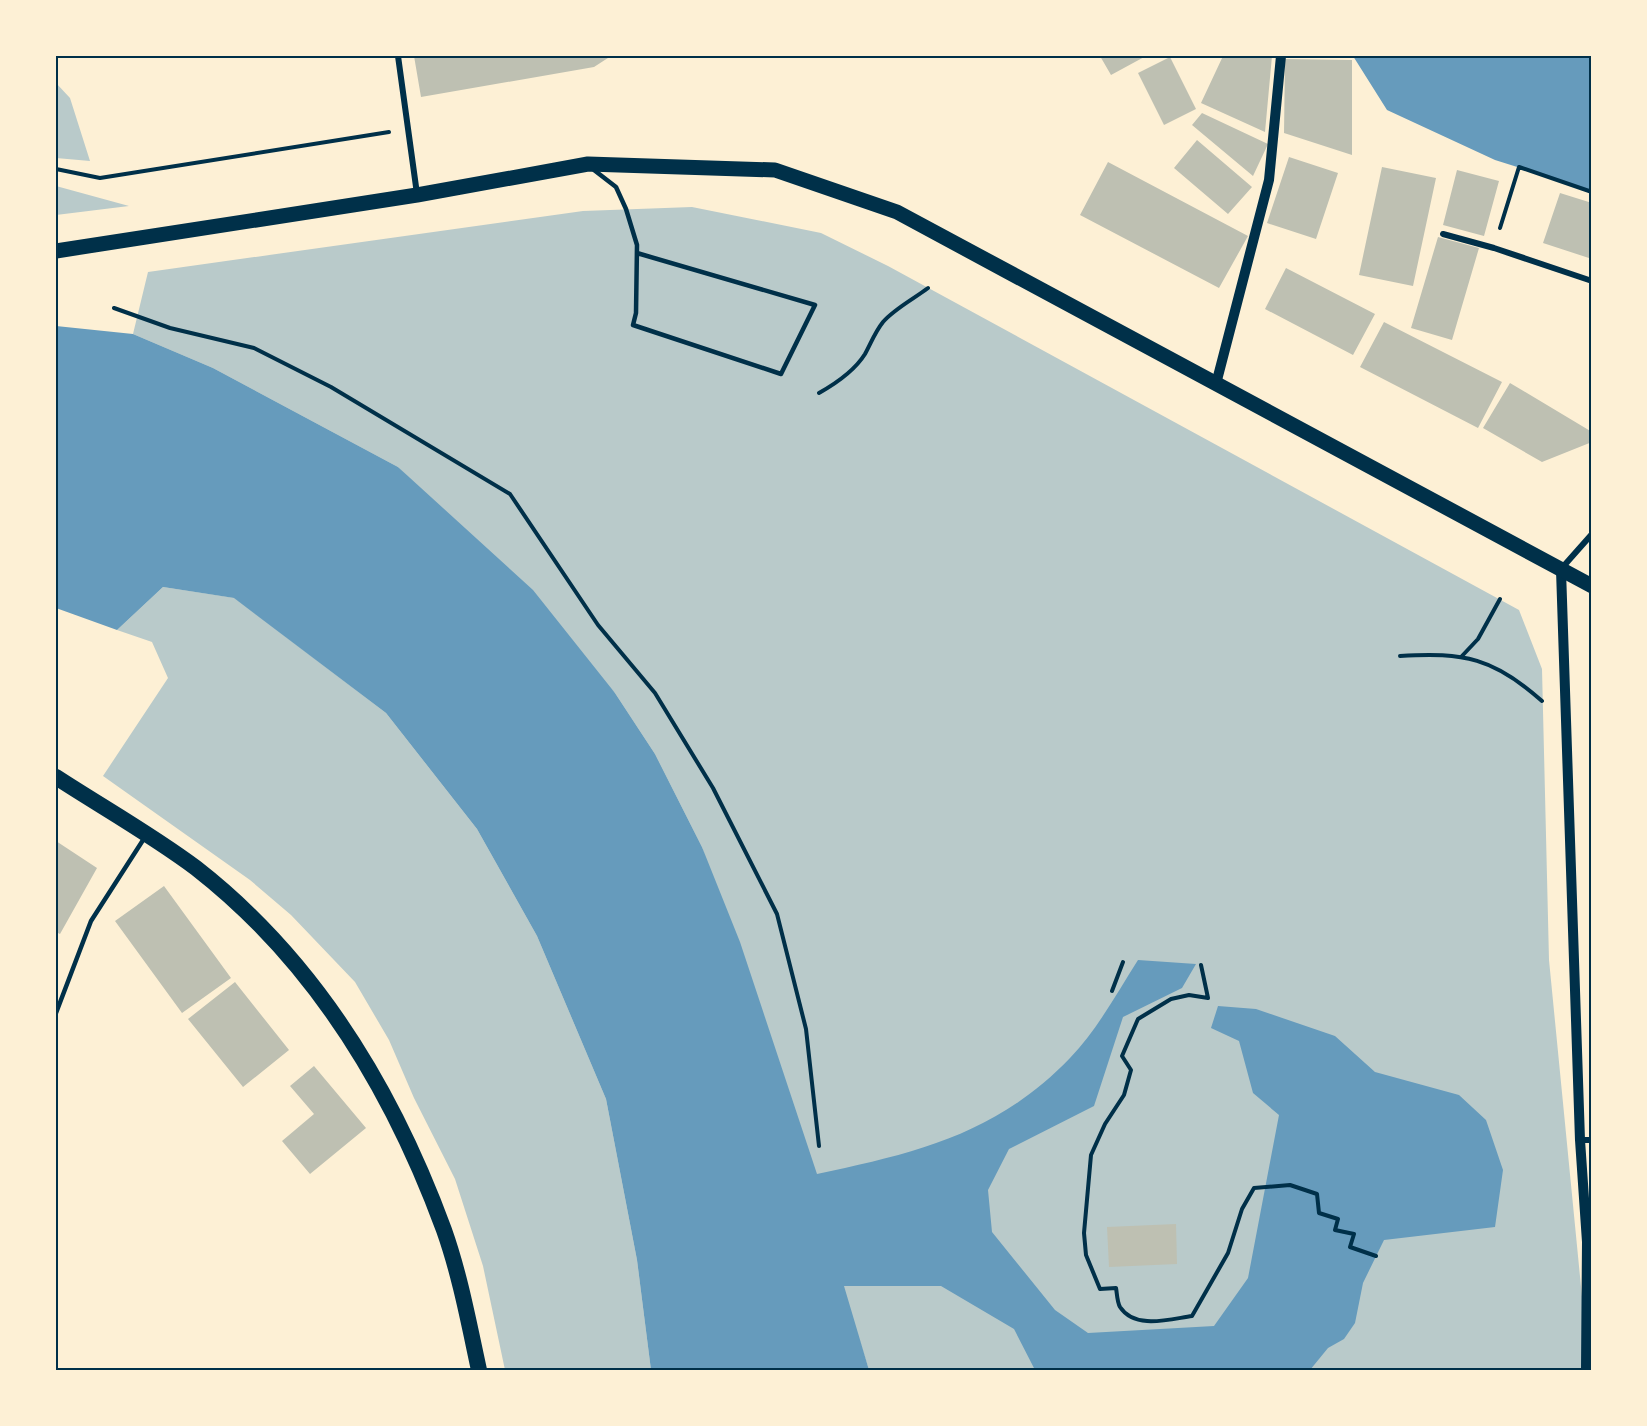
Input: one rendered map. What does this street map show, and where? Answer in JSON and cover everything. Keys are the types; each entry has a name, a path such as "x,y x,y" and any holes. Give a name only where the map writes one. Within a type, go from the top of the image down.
{"highway":[{"path":"56,777 195,868 273,937 320,995 360,1052 403,1130 444,1231 479,1371"}],"main road":[{"path":"56,251 417,195 588,164 775,170 886,208 1592,586"}],"street":[{"path":"398,56 417,195"},
{"path":"1216,384 1269,180 1281,56"},
{"path":"1443,234 1494,248 1592,281"},
{"path":"1586,1371 1587,1242 1580,1140 1561,570 1592,534"},
{"path":"1580,1140 1592,1140"}],"lane":[{"path":"588,164 616,187 626,209 637,253 636,313 633,325 782,375 815,305 637,253"},
{"path":"56,1012 91,921 146,835"}],"path":[{"path":"56,169 100,178 409,129"},
{"path":"1494,248 1519,167 1592,192"},
{"path":"819,393 833,385 860,361 885,319 928,288"},
{"path":"114,308 170,328 254,348 331,387 510,494 598,625 655,693 713,788 777,914 806,1029 819,1146"},
{"path":"1461,656 1478,639 1500,599"},
{"path":"1400,656 1461,656 1493,665 1516,678 1542,701"},
{"path":"1112,991 1123,962"},
{"path":"1201,965 1208,998 1189,995 1171,999 1138,1019 1122,1056 1131,1071 1124,1095 1105,1124 1091,1155 1084,1233 1086,1255 1100,1289 1116,1288 1119,1306 1133,1318 1150,1322 1192,1316 1228,1253 1242,1209 1254,1188 1290,1185 1317,1194 1319,1213 1338,1219 1335,1230 1354,1234 1350,1247 1376,1256"}],"shaded area":[{"path":"56,83 70,98 90,161 56,158"},
{"path":"56,186 129,206 56,215"},
{"path":"692,207 821,233 888,266 1519,610 1542,669 1549,960 1583,1307 1582,1370 869,1370 702,847 655,754 615,693 398,467 213,368 133,334 148,272 583,211"},
{"path":"163,587 235,598 386,713 477,829 537,936 606,1099 637,1260 651,1370 505,1370 483,1266 455,1179 414,1098 389,1040 355,982 291,915 250,880 103,776 168,678 152,642 117,630"}],"water":[{"path":"1353,56 1591,56 1591,190 1495,160 1387,110"},
{"path":"56,326 133,334 213,368 398,467 533,590 615,693 655,754 702,847 740,942 817,1174 921,1148 984,1123 1014,1105 1042,1084 1070,1058 1098,1023 1138,960 1196,964 1182,988 1123,1017 1094,1106 1009,1149 988,1190 992,1232 1055,1310 1088,1333 1214,1326 1248,1278 1279,1115 1253,1093 1239,1041 1211,1028 1218,1006 1256,1009 1335,1036 1375,1072 1459,1095 1486,1120 1503,1170 1495,1227 1384,1240 1363,1283 1355,1323 1344,1339 1328,1348 1310,1370 1035,1370 1014,1329 941,1286 844,1286 869,1370 651,1370 637,1260 606,1099 537,936 477,829 386,713 234,598 163,587 117,630 56,608"}],"building":[{"path":"414,56 611,56 594,67 421,97"},
{"path":"1100,56 1146,56 1111,75"},
{"path":"1223,56 1272,56 1265,132 1201,103"},
{"path":"1170,57 1196,109 1164,125 1138,73"},
{"path":"1285,59 1352,60 1352,155 1284,133"},
{"path":"1202,113 1268,144 1253,176 1192,125"},
{"path":"1197,140 1252,187 1228,214 1174,168"},
{"path":"1289,157 1338,173 1316,239 1267,223"},
{"path":"1108,162 1248,236 1219,288 1080,215"},
{"path":"1382,167 1436,178 1413,286 1359,275"},
{"path":"1457,170 1499,181 1484,236 1443,225"},
{"path":"1560,193 1592,203 1592,259 1543,243"},
{"path":"1438,237 1479,248 1452,340 1411,328"},
{"path":"1286,268 1375,314 1353,355 1265,309"},
{"path":"1384,322 1502,382 1478,428 1360,367"},
{"path":"1510,383 1592,432 1592,442 1542,462 1483,428"},
{"path":"56,841 97,868 60,934 56,932"},
{"path":"164,886 231,978 182,1013 115,921"},
{"path":"235,982 289,1050 243,1087 188,1019"},
{"path":"314,1066 366,1128 310,1174 282,1141 314,1114 290,1086"},
{"path":"1176,1224 1177,1264 1109,1267 1107,1227"}]}
